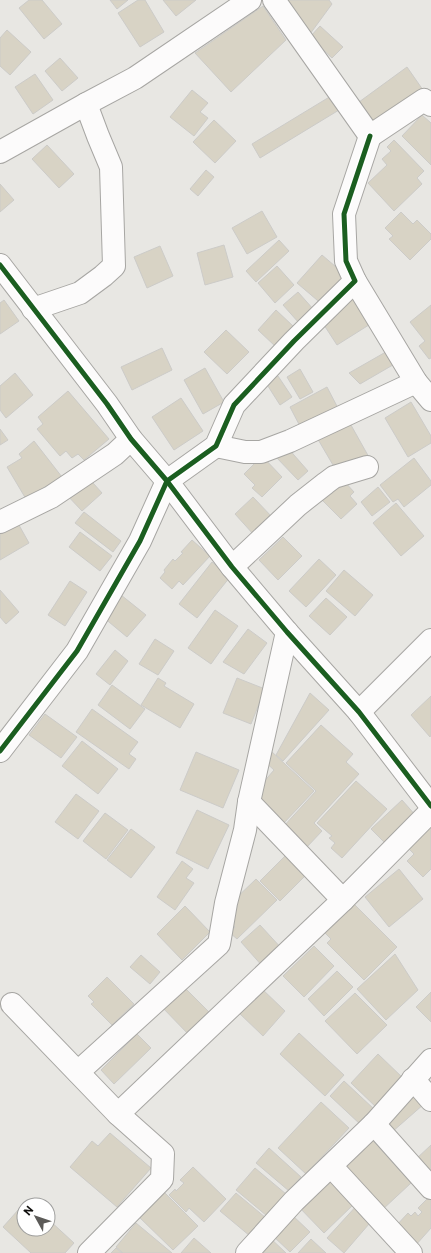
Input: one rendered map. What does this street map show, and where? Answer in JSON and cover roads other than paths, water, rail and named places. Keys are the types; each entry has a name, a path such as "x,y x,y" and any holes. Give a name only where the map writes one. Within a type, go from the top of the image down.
{"street":[{"path":"274,0 370,136"},
{"path":"0,152 135,78 243,2"},
{"path":"431,105 424,100 370,136 344,214 346,261 355,281 416,382 431,400"},
{"path":"33,309 80,293 114,266 111,167 86,104"},
{"path":"0,265 107,404 131,439 167,481 232,567 287,632 359,712 431,806"},
{"path":"0,751 77,651 140,541 167,481 216,446 234,405 294,341 355,281"},
{"path":"216,446 245,452 261,452 290,441 416,382"},
{"path":"0,522 51,497 115,454 131,439"},
{"path":"232,567 298,505 320,487 334,478 368,467"},
{"path":"78,1072 219,944 226,903 245,830 249,802 287,632"},
{"path":"359,712 431,640"},
{"path":"249,802 344,900"},
{"path":"118,1114 344,900 431,811"},
{"path":"12,1004 118,1114 163,1154 162,1179 89,1253"},
{"path":"249,1252 294,1201 374,1124 431,1060"},
{"path":"413,1079 431,1100"},
{"path":"374,1124 431,1188"},
{"path":"331,1166 412,1253"}]}
